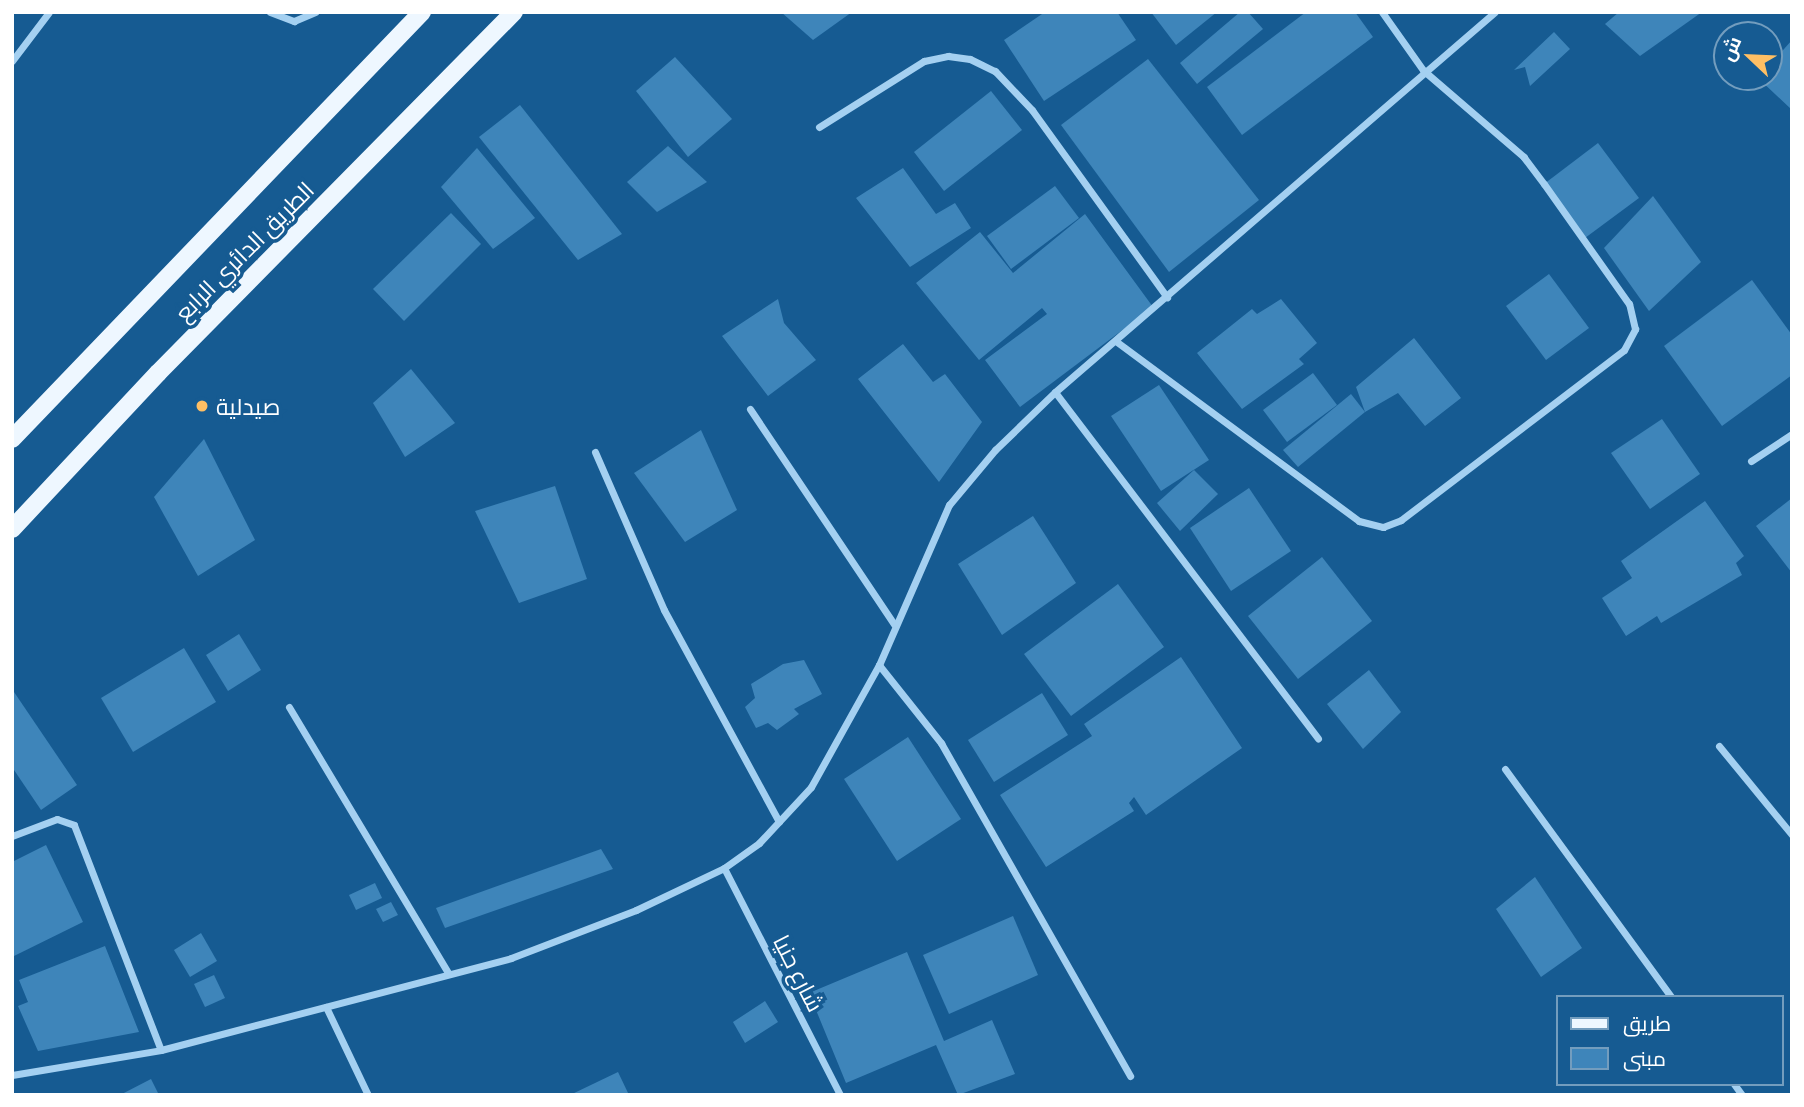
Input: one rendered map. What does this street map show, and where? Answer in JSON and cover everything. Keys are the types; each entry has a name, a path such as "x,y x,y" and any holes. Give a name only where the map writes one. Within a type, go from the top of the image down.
{"main road":[{"name":"الطريق الدائري الرابع","path":"12,439 422,12"},
{"name":"الطريق الدائري الرابع","path":"12,529 158,373 514,12"}],"street":[{"path":"12,61 49,12"},
{"path":"270,12 294,21 315,12"},
{"path":"1117,342 1359,521 1383,527 1401,520 1623,349 1635,329 1629,304 1544,184 1524,157 1423,70 1382,12"},
{"path":"12,1075 161,1050 511,958 636,910 724,868 779,822 811,787 879,665 894,624 949,505 995,450 1055,392 1117,342 1423,70 1496,12"},
{"path":"819,127 924,61 948,56 970,59 995,71 1032,110 1167,297"},
{"path":"1055,392 1318,739"},
{"path":"750,409 894,624"},
{"path":"1751,461 1792,434"},
{"path":"595,452 664,610 779,822"},
{"path":"879,665 941,743 1130,1076"},
{"path":"289,707 449,974"},
{"path":"1719,746 1792,835"},
{"path":"1505,769 1670,995"},
{"path":"12,836 57,819 74,825 161,1050"},
{"name":"شارع جنيا","path":"724,868 840,1095"},
{"path":"326,1007 368,1095"}],"building":[{"path":"781,12 852,12 813,40"},
{"path":"1045,12 1117,12 1136,40 1044,101 1004,40"},
{"path":"1151,12 1217,12 1176,45"},
{"path":"1240,12 1248,12 1263,29 1197,84 1180,63"},
{"path":"1306,12 1355,12 1373,37 1242,135 1207,87"},
{"path":"1619,12 1702,12 1640,56 1605,24"},
{"path":"1554,32 1570,49 1530,86 1525,67 1514,70"},
{"path":"1792,40 1792,110 1772,91 1783,91 1783,50"},
{"path":"675,57 732,119 688,157 636,91"},
{"path":"1148,59 1259,200 1169,272 1061,125"},
{"path":"991,91 1022,130 944,191 914,152"},
{"path":"520,105 622,234 578,260 479,137"},
{"path":"1598,143 1639,198 1585,238 1544,184"},
{"path":"668,146 707,182 657,212 627,182"},
{"path":"477,148 535,218 493,249 441,187"},
{"path":"903,168 936,214 955,203 971,228 910,267 856,198"},
{"path":"1055,186 1079,218 1011,269 987,236"},
{"path":"1653,196 1701,262 1649,311 1604,248"},
{"path":"451,213 481,244 404,321 373,289"},
{"path":"1085,214 1153,307 1020,407 985,360 1047,314 1042,308 979,360 916,283 980,232 1013,273"},
{"path":"1549,274 1589,328 1546,360 1506,306"},
{"path":"1752,280 1792,335 1792,375 1722,426 1664,346"},
{"path":"778,299 784,323 816,360 768,396 722,336"},
{"path":"1281,299 1317,343 1299,359 1304,364 1242,409 1197,353 1252,309 1257,314"},
{"path":"1414,338 1461,398 1425,426 1398,393 1365,412 1356,387"},
{"path":"903,344 933,382 945,374 982,422 939,482 858,379"},
{"path":"411,369 455,423 405,457 373,403"},
{"path":"1313,373 1337,405 1287,442 1263,410"},
{"path":"1159,385 1209,460 1161,491 1111,416"},
{"path":"1351,394 1365,412 1298,467 1283,450"},
{"path":"1662,419 1700,474 1650,509 1611,453"},
{"path":"701,430 737,510 685,542 634,473"},
{"path":"204,439 255,540 198,576 154,497"},
{"path":"1194,470 1218,494 1180,531 1157,503"},
{"path":"555,486 587,579 519,603 475,511"},
{"path":"1249,488 1291,551 1231,591 1190,528"},
{"path":"1792,498 1792,573 1756,526"},
{"path":"1705,501 1744,556 1736,563 1742,575 1661,623 1657,616 1626,636 1602,598 1632,578 1621,561"},
{"path":"1033,516 1076,583 1002,635 958,564"},
{"path":"1322,557 1372,621 1298,679 1248,616"},
{"path":"1118,584 1164,647 1071,716 1024,654"},
{"path":"239,634 261,670 228,691 206,655"},
{"path":"184,648 216,702 133,752 101,698"},
{"path":"1181,657 1242,748 1146,815 1134,797 1129,803 1134,811 1046,867 1000,795 1092,736 1084,724"},
{"path":"804,660 822,694 794,709 799,714 777,730 768,723 756,728 745,707 755,698 751,684 783,664"},
{"path":"1369,670 1401,712 1363,749 1327,704"},
{"path":"12,689 77,785 41,810 12,767"},
{"path":"1042,693 1068,735 994,782 968,740"},
{"path":"908,737 961,819 897,861 844,779"},
{"path":"46,845 83,922 12,957 12,862"},
{"path":"601,849 613,869 445,928 436,908"},
{"path":"1535,877 1582,948 1541,977 1496,909"},
{"path":"375,883 382,898 356,910 349,895"},
{"path":"391,902 398,915 383,922 376,909"},
{"path":"1013,916 1038,975 949,1014 923,955"},
{"path":"201,933 217,961 190,977 174,950"},
{"path":"105,946 139,1032 38,1051 18,1006 28,1002 19,980"},
{"path":"907,952 944,1041 992,1020 1015,1074 958,1095 936,1045 846,1083 809,993"},
{"path":"214,975 225,998 205,1007 194,984"},
{"path":"765,1001 778,1022 745,1043 733,1022"},
{"path":"618,1072 629,1095 570,1095"},
{"path":"151,1079 159,1095 120,1095"}],"place":[{"name":"صيدلية","path":"202,406"}]}
